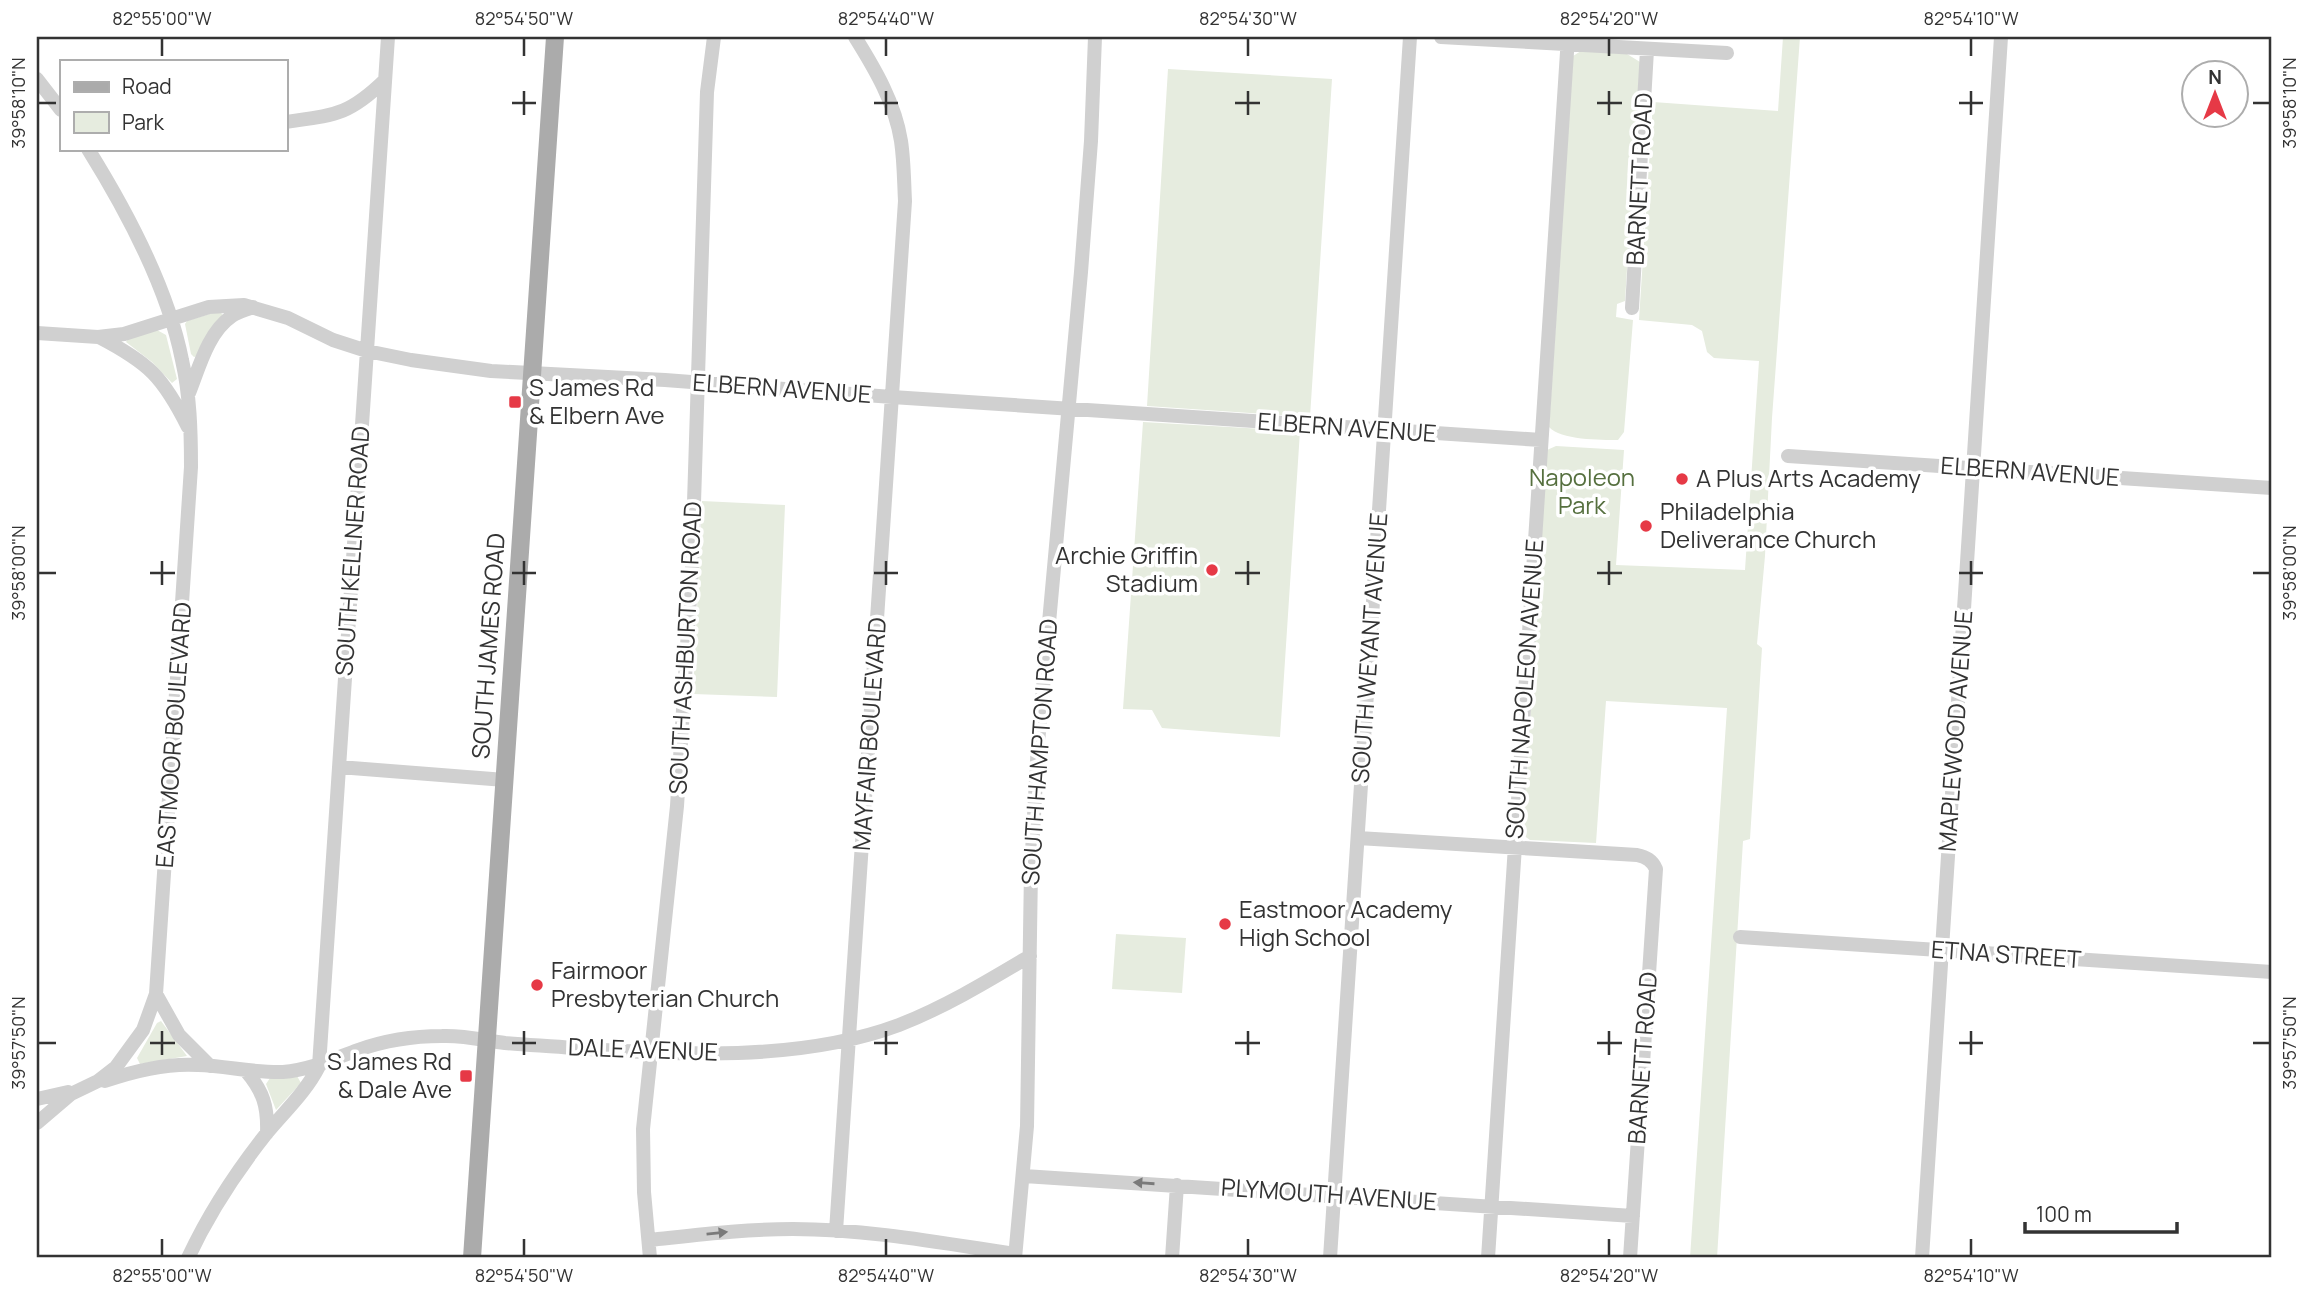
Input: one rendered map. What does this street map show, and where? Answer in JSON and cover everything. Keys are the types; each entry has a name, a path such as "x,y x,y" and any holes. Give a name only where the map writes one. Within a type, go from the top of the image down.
{"main road":[{"name":"SOUTH JAMES ROAD","path":"472,1258 555,37"}],"street":[{"name":"SOUTH KELLNER ROAD","path":"319,1066 388,37"},
{"name":"SOUTH ASHBURTON ROAD","path":"650,1258 643,1142 678,793 692,566 707,92 713,37"},
{"name":"MAYFAIR BOULEVARD","path":"836,1231 905,201 901,142 894,111 855,37"},
{"name":"SOUTH HAMPTON ROAD","path":"1015,1256 1027,1126 1031,870 1043,678 1087,194 1094,37"},
{"name":"SOUTH WEYANT AVENUE","path":"1330,1258 1410,37"},
{"path":"1441,37 1568,41 1647,50 1727,53"},
{"name":"MAPLEWOOD AVENUE","path":"1922,1258 2001,37"},
{"name":"SOUTH NAPOLEON AVENUE","path":"1488,1258 1568,41"},
{"name":"BARNETT ROAD","path":"1632,308 1647,50"},
{"path":"37,79 60,109"},
{"path":"287,122 349,110 386,80"},
{"name":"EASTMOOR BOULEVARD","path":"37,1123 71,1094 116,1067 143,1030 156,994 191,471 188,394 172,319 124,210 92,150"},
{"name":"ELBERN AVENUE","path":"37,333 98,337 124,334 221,305 253,307 288,318 333,340 367,351 449,366 1541,440"},
{"path":"188,394 205,351 218,331 232,316 253,307"},
{"path":"98,337 146,365 171,394 191,433"},
{"name":"ELBERN AVENUE","path":"1788,456 2272,488"},
{"path":"339,768 505,780"},
{"path":"1358,838 1514,848"},
{"name":"BARNETT ROAD","path":"1514,848 1637,855 1650,859 1656,869 1630,1258"},
{"name":"ETNA STREET","path":"1740,937 2272,972"},
{"name":"DALE AVENUE","path":"37,1099 119,1076 172,1066 285,1072 319,1066 393,1039 442,1036 572,1048 753,1052 849,1039 897,1026 931,1011 1030,956"},
{"path":"156,994 178,1035 210,1066"},
{"path":"188,1258 226,1192 268,1133 306,1088 319,1066"},
{"path":"246,1071 264,1097 268,1113 268,1133"},
{"name":"PLYMOUTH AVENUE","path":"1024,1176 1633,1216"},
{"path":"1172,1258 1177,1185"},
{"path":"649,1240 739,1231 795,1229 897,1236 1015,1256"}],"green space":[{"path":"1783,37 1800,37 1757,644 1762,648 1750,839 1743,841 1717,1258 1690,1258 1727,708 1606,701 1596,843 1530,840 1523,835 1547,450 1556,446 1624,450 1616,565 1745,570 1759,361 1714,358 1707,352 1702,331 1692,325 1639,320 1653,102 1778,111"},
{"name":"Napoleon Park","path":"1581,51 1627,54 1640,62 1625,301 1617,304 1616,317 1633,320 1624,432 1618,440 1571,437 1549,427 1573,56"},
{"path":"1168,69 1332,79 1310,417 1147,406"},
{"path":"219,311 223,315 198,356 194,357 191,354 185,324"},
{"path":"157,330 166,335 177,379 172,383 152,362 126,342"},
{"name":"Archie Griffin Stadium","path":"1143,422 1300,431 1280,737 1162,728 1152,710 1123,709"},
{"path":"702,501 785,505 777,697 693,694"},
{"path":"1116,934 1186,938 1182,993 1112,989"},
{"path":"161,1021 187,1056 140,1064 137,1058 157,1023"},
{"path":"297,1076 301,1083 276,1110 266,1084 270,1078"}],"place":[{"name":"S James Rd & Elbern Ave","path":"515,402"},
{"name":"A Plus Arts Academy","path":"1682,479"},
{"name":"Philadelphia Deliverance Church","path":"1646,526"},
{"name":"Archie Griffin Stadium","path":"1212,570"},
{"name":"Eastmoor Academy High School","path":"1225,924"},
{"name":"Fairmoor Presbyterian Church","path":"537,985"},
{"name":"S James Rd & Dale Ave","path":"466,1076"}]}
